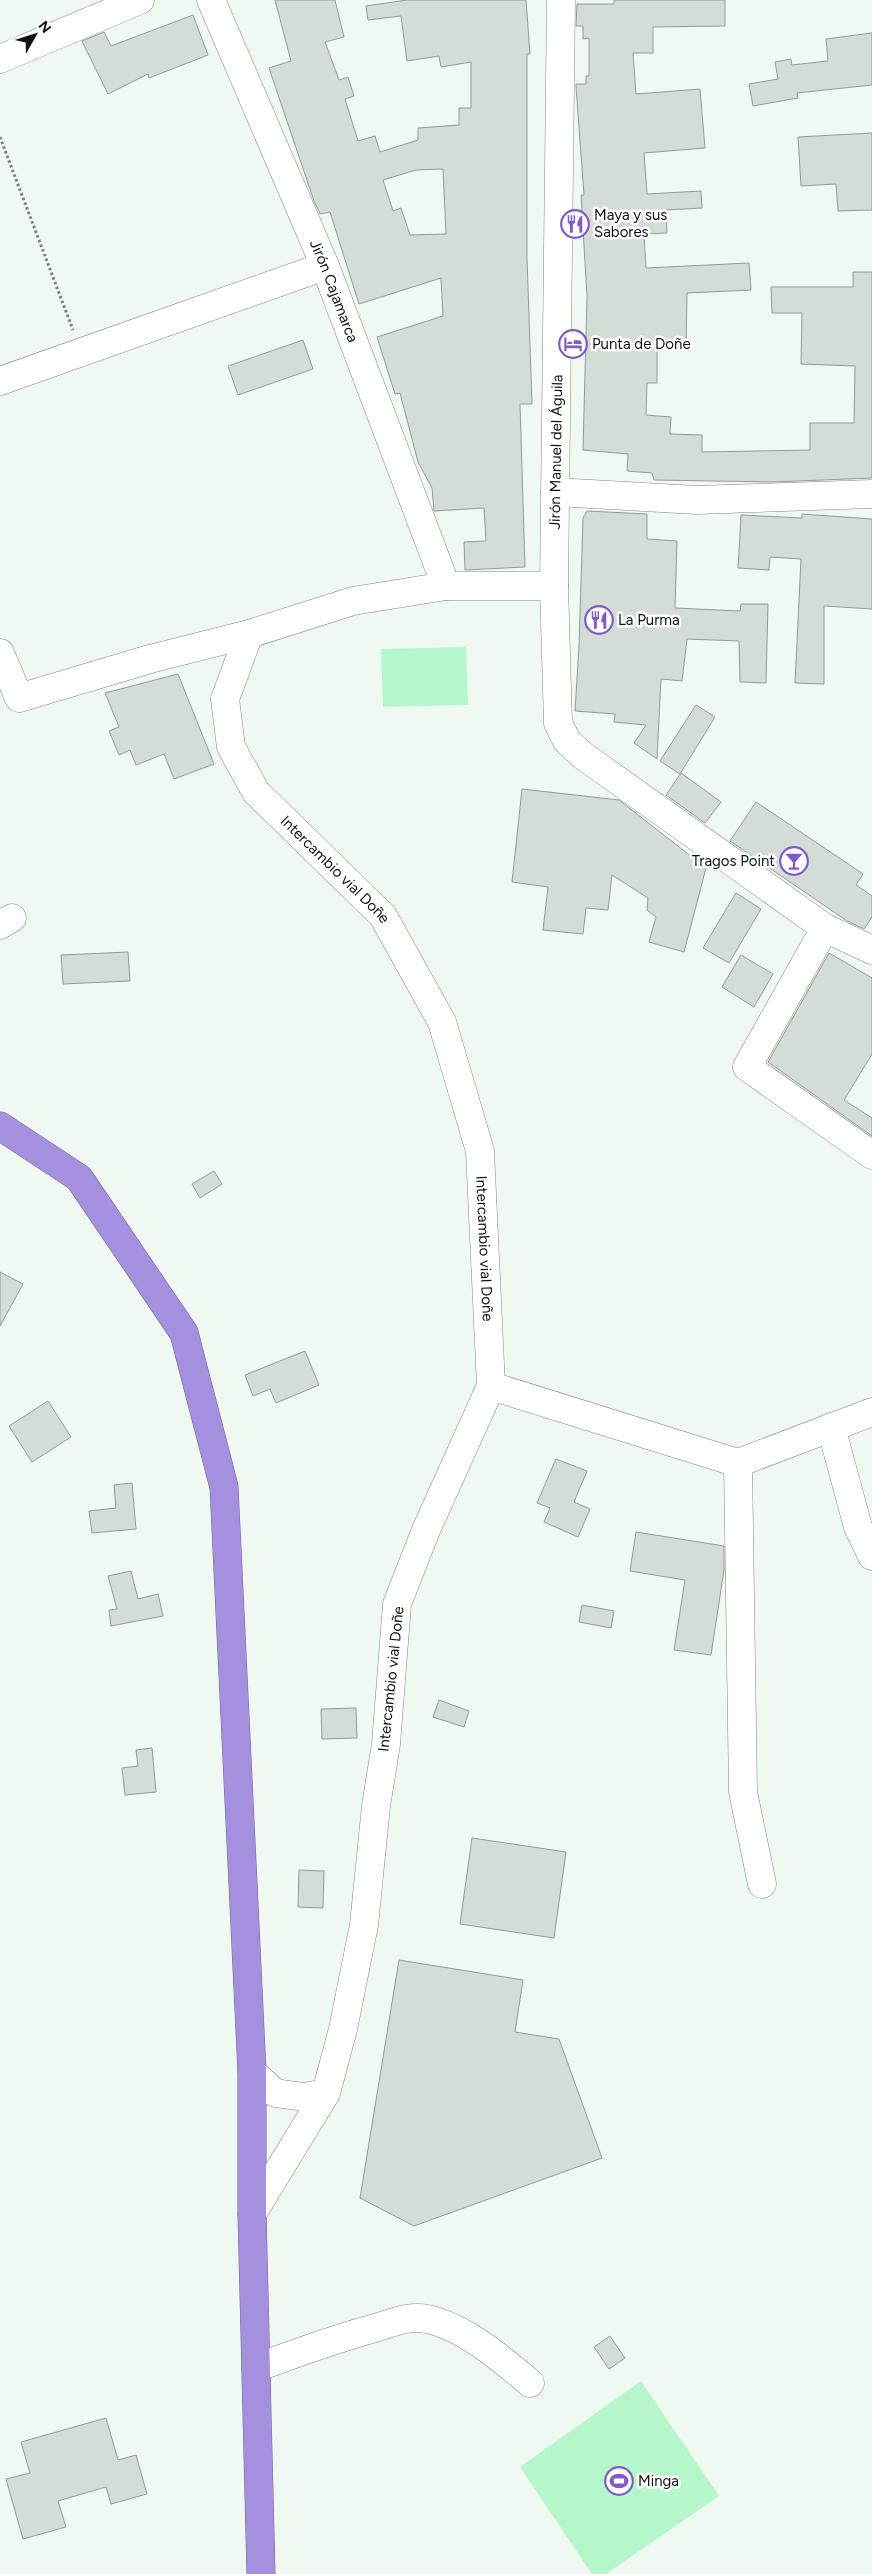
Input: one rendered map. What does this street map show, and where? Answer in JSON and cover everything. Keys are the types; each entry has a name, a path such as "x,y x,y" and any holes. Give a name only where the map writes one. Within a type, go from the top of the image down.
{"highway":[{"path":"0,1126 79,1178 184,1333 224,1487 252,2072 252,2214 261,2574"}],"street":[{"path":"0,59 140,0"},
{"name":"Jirón Cajamarca","path":"211,0 326,266 446,586"},
{"name":"Jirón Manuel del Águila","path":"561,0 554,586 558,723 567,741 582,754 826,928"},
{"path":"0,381 326,266"},
{"path":"555,492 697,500 872,494"},
{"path":"0,653 19,698 150,659 249,634 353,600 446,586 554,586"},
{"name":"Intercambio vial Doñe","path":"249,634 224,699 231,747 256,792 383,916 442,1022 480,1151 491,1386 426,1530 397,1604 386,1744 376,1806 364,1925 343,2029 326,2093 252,2214"},
{"path":"872,950 826,928 747,1067 872,1155"},
{"path":"491,1386 738,1463 872,1412"},
{"path":"831,1427 858,1527 872,1556"},
{"path":"738,1463 743,1792 762,1884"},
{"path":"252,2072 275,2093 304,2097 326,2093"},
{"path":"256,2368 343,2336 405,2319 426,2318 446,2325 473,2340 506,2363 530,2383"}],"path":[{"path":"0,136 82,352"}],"green space":[{"path":"466,647 468,705 383,707 381,649"},
{"name":"Minga","path":"641,2381 719,2496 606,2574 592,2574 520,2467"}],"building":[{"path":"275,0 335,0 344,37 325,42 339,80 348,77 354,96 345,99 358,141 375,136 380,152 418,140 418,128 459,125 459,108 471,108 471,62 441,67 439,56 407,61 401,16 368,20 366,6 407,0 526,0 530,54 527,54 527,258 532,404 520,404 525,567 465,570 464,542 486,541 484,508 434,511 432,488 418,462 400,393 395,394 377,337 443,316 441,278 359,304 330,212 320,214 314,201 269,68 291,61","holes":["443,169 446,234 410,235 401,208 393,211 383,180 416,170"]},
{"path":"614,0 725,0 725,26 653,27 653,53 633,53 636,94 700,89 705,148 644,153 647,194 701,191 702,208 666,210 667,233 644,234 646,268 749,263 751,290 687,293 686,350 657,349 657,383 647,383 646,415 671,417 670,434 702,435 702,452 810,450 810,423 854,423 855,366 801,364 802,313 772,313 771,287 853,287 853,272 872,272 872,478 773,482 654,480 652,473 627,471 628,454 583,450 587,296 581,195 584,195 576,84 586,84 586,76 589,76 589,38 583,39 583,26 576,26 577,4 614,4"},
{"path":"193,15 208,55 149,78 148,74 108,94 82,41 104,32 111,46"},
{"path":"872,33 872,85 797,93 798,98 753,106 749,84 778,79 775,62 791,59 792,65 828,61 826,39"},
{"path":"872,133 872,210 838,211 836,184 801,186 798,137"},
{"path":"303,340 313,369 238,395 228,366"},
{"path":"587,511 647,514 647,539 677,541 675,608 740,611 741,604 768,604 766,683 740,682 739,641 687,639 682,681 661,679 657,759 634,743 646,725 614,722 615,714 575,711 583,518"},
{"path":"802,514 872,519 872,609 824,606 824,684 795,683 801,559 770,557 769,570 738,568 741,515 802,518"},
{"path":"178,674 214,764 174,779 164,754 136,765 130,750 119,755 109,731 119,727 105,693"},
{"path":"696,705 715,717 680,774 660,761"},
{"path":"681,773 721,802 705,823 666,795"},
{"path":"522,789 619,800 706,868 684,952 649,942 656,917 647,910 648,898 612,875 608,910 586,908 583,934 543,930 548,887 512,882"},
{"path":"756,802 863,874 856,885 872,896 872,917 864,929 847,921 730,841"},
{"path":"736,893 761,909 729,963 703,948"},
{"path":"128,952 130,981 63,984 61,955"},
{"path":"829,953 872,978 872,1054 844,1100 872,1118 872,1136 768,1062"},
{"path":"741,955 773,974 754,1007 722,987"},
{"path":"214,1171 222,1184 200,1198 192,1184"},
{"path":"0,1272 23,1284 0,1326"},
{"path":"305,1351 319,1385 276,1403 270,1389 253,1396 245,1375"},
{"path":"48,1401 71,1437 32,1462 9,1426"},
{"path":"556,1459 587,1471 574,1502 590,1509 578,1537 544,1522 550,1508 537,1503"},
{"path":"132,1483 136,1529 92,1533 89,1511 116,1508 114,1485"},
{"path":"636,1532 724,1546 724,1570 711,1655 674,1650 685,1580 630,1571"},
{"path":"131,1571 138,1599 158,1594 163,1616 111,1626 109,1610 117,1609 108,1576"},
{"path":"582,1605 614,1611 611,1628 579,1622"},
{"path":"439,1700 469,1711 464,1727 433,1717"},
{"path":"356,1708 357,1738 322,1739 321,1709"},
{"path":"152,1748 156,1792 125,1795 122,1768 138,1766 136,1750"},
{"path":"472,1838 566,1852 554,1938 460,1924"},
{"path":"299,1870 324,1871 323,1908 298,1907"},
{"path":"399,1960 523,1980 515,2032 559,2039 602,2158 414,2226 360,2198"},
{"path":"610,2336 625,2358 609,2369 594,2347"},
{"path":"106,2418 118,2460 136,2455 147,2494 111,2504 106,2487 58,2501 66,2527 23,2539 6,2479 30,2473 21,2442"}],"place":[{"name":"Maya y sus Sabores","path":"575,224"},
{"name":"Punta de Doñe","path":"573,344"},
{"name":"La Purma","path":"599,620"},
{"name":"Tragos Point","path":"794,861"},
{"name":"Minga","path":"619,2481"}]}
